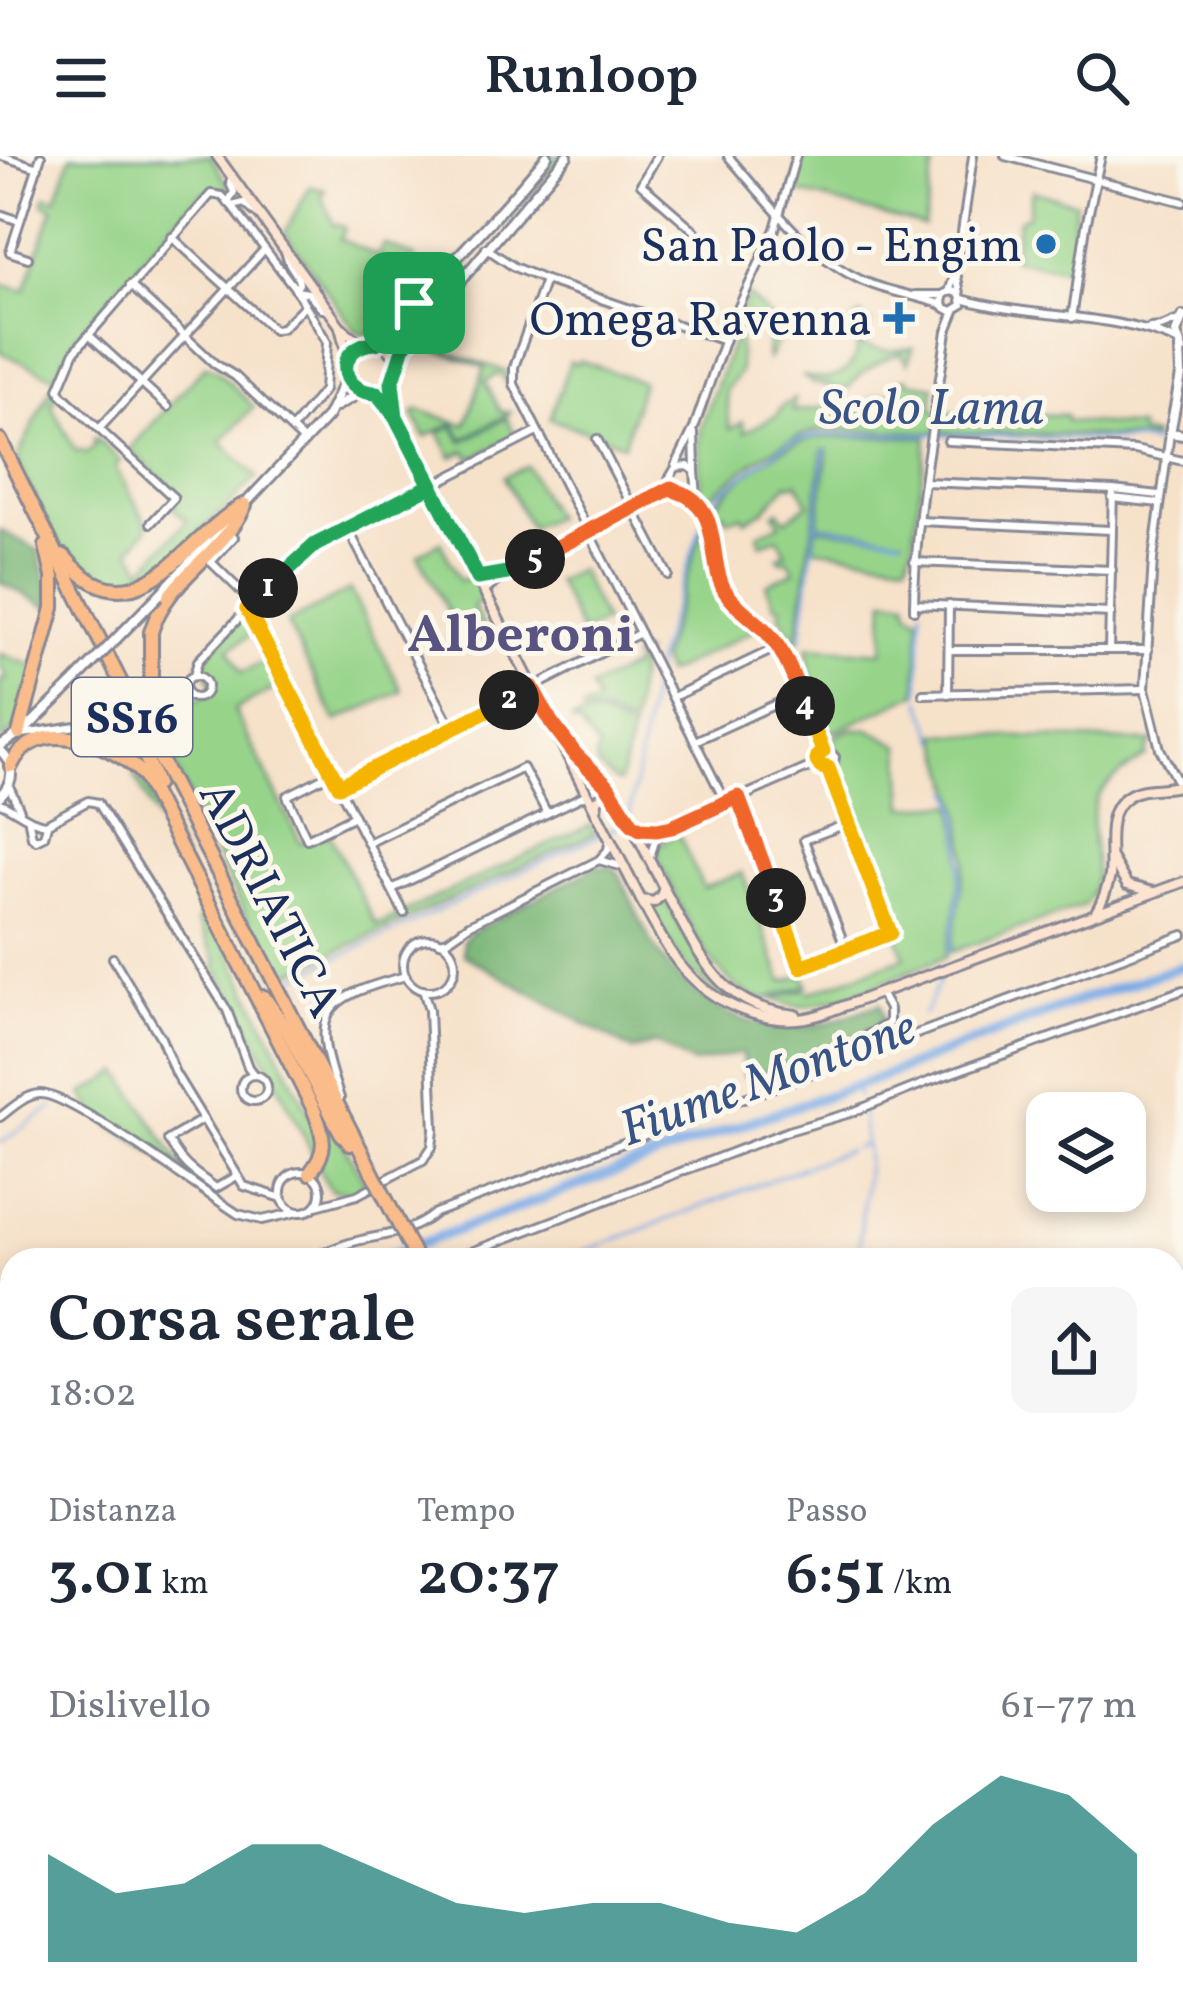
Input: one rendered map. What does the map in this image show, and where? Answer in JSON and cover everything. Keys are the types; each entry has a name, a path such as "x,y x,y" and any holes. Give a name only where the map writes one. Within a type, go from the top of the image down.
{"highway":[{"name":"ADRIATICA","path":"0,440 126,706 268,975"},
{"name":"ADRIATICA","path":"0,452 408,1248"},
{"name":"SS16","path":"49,545 90,579 128,589 155,579 209,529 244,505"},
{"name":"SS16","path":"202,842 200,829 155,740 151,632 162,604 229,531 244,505"},
{"name":"SS16","path":"23,731 53,608 49,545"},
{"path":"126,706 170,825 320,1126 323,1153 310,1174"},
{"name":"SS16","path":"10,762 24,746 43,739 72,739 108,748 144,776 170,825"},
{"path":"242,967 285,1027 341,1133 350,1137"}],"main road":[{"path":"217,156 340,326 364,344"},
{"path":"340,326 347,376 353,386 377,393 397,373 388,349 376,343 354,349 348,358"},
{"path":"392,383 396,417"},
{"path":"377,393 396,417 432,485 641,900 677,961 722,1000 752,1014 809,1018 1183,882"},
{"path":"551,722 626,811 702,959 726,988 759,1008 822,1014"},
{"path":"1095,913 1106,892 1118,804 1139,790 1177,785 1183,795"},
{"path":"596,812 597,800 614,795"},
{"path":"1112,857 1127,885 1122,903"},
{"path":"1127,885 1154,892"},
{"path":"641,900 657,901 664,888"},
{"path":"1106,892 1122,903"}],"street":[{"path":"2,156 38,168"},
{"path":"28,258 10,252 41,156"},
{"path":"376,343 495,219 547,156"},
{"path":"397,364 404,346 567,156"},
{"path":"657,156 641,184 695,232"},
{"path":"728,156 831,263 862,281 944,307 959,302"},
{"path":"671,488 670,474 694,428 724,340 773,236 796,156"},
{"path":"973,156 957,267 959,302 947,331 914,562 914,607 1111,614"},
{"path":"1005,156 1183,202"},
{"path":"1072,319 1101,156"},
{"path":"230,204 235,192 232,176"},
{"path":"151,523 174,498 59,389 75,351 211,194 230,204 296,290 327,342 322,394 292,429"},
{"path":"230,204 244,203 261,216"},
{"path":"0,214 20,221"},
{"path":"172,237 274,330 304,305"},
{"path":"486,248 545,280 724,340"},
{"path":"99,429 264,250"},
{"path":"286,250 286,260 299,278 296,290"},
{"path":"947,331 946,293 957,267"},
{"path":"545,280 512,372 514,384 726,802"},
{"path":"130,285 305,442"},
{"path":"296,290 308,292 322,309 328,309"},
{"path":"905,295 946,293 959,302 1145,328 1161,327 1182,317"},
{"path":"416,299 418,317 433,315"},
{"path":"1177,785 1160,749 1145,689 1153,559 1181,375 1176,333 1182,317"},
{"path":"1145,328 1180,347"},
{"path":"89,334 168,407"},
{"path":"10,762 0,748 76,680 305,442 334,408 347,376"},
{"path":"334,408 362,392"},
{"path":"694,428 695,486 724,590 778,647 823,751"},
{"path":"194,676 197,661 304,553 537,432"},
{"path":"1170,433 1183,435"},
{"path":"597,439 668,575"},
{"path":"948,441 1135,450 1183,461"},
{"path":"676,467 695,471"},
{"path":"925,482 1160,499"},
{"path":"682,494 695,486"},
{"path":"485,591 507,573 671,488"},
{"path":"671,488 700,508"},
{"path":"1109,650 1112,494"},
{"path":"920,521 1111,530"},
{"path":"347,527 452,729"},
{"path":"229,531 234,537 211,562 250,606 404,913"},
{"path":"914,562 1112,570"},
{"path":"478,578 507,573"},
{"path":"949,605 949,694"},
{"path":"339,786 641,632"},
{"path":"673,697 778,647"},
{"path":"949,650 1148,650"},
{"path":"923,694 1145,689"},
{"path":"695,741 800,693"},
{"path":"23,731 76,726"},
{"path":"23,731 13,746 8,786 0,799 47,824 88,801 103,808 227,1010 249,1073 244,1094 259,1100 267,1090 263,1078 249,1073"},
{"path":"818,764 818,756 829,751 835,763 828,768"},
{"path":"650,861 655,842 672,827 726,802 738,797 818,764 828,768 890,933 801,967 738,797"},
{"path":"368,843 523,768 547,813"},
{"path":"332,773 287,796 308,839 354,816"},
{"path":"8,786 32,837 36,840 47,832 47,824"},
{"path":"392,889 586,794"},
{"path":"846,949 804,840 849,823"},
{"path":"632,824 649,830 672,827"},
{"path":"458,935 452,978 436,990 416,988 406,976 404,961 411,947 458,935 469,925 599,860 610,839"},
{"path":"599,860 624,867"},
{"path":"338,1248 389,1237 434,1213 1183,934"},
{"path":"440,942 452,953"},
{"path":"113,958 238,1176 249,1189 282,1199 298,1212"},
{"name":"SS16","path":"350,1137 322,1038 323,1022 344,998 406,976"},
{"path":"429,1010 436,990"},
{"path":"482,1248 788,1131 850,1113 1183,990"},
{"path":"0,1117 33,1095 46,1094 62,1099 248,1219 305,1212 349,1197 424,1160 431,1147 429,1010 423,991"},
{"path":"802,1078 802,1072 889,1023 889,1009 880,993"},
{"path":"203,1119 168,1140 183,1165 216,1188 238,1176"},
{"path":"260,1190 298,1172 310,1174 332,1195 349,1197"},
{"path":"262,1220 276,1214 283,1182"},
{"path":"316,1206 322,1188"}],"green space":[{"path":"71,156 211,156 231,190 213,189 199,195 77,336 55,377 0,352 0,284 25,291 53,208 43,204 46,196 56,199"},
{"path":"551,156 564,156 468,263 429,315 420,315 418,302 495,226"},
{"path":"801,156 935,156 924,226 793,191"},
{"path":"310,187 326,190 322,196 334,225 345,228 340,239 378,256 384,244 413,256 424,279 373,333 355,330 285,232"},
{"name":"San Paolo - Engim","path":"1032,190 1076,203 1073,270 1013,260 1019,219 1028,215"},
{"path":"748,296 776,323 776,345 767,361 768,331 756,324 752,329 738,323 740,372 726,390 730,429 743,422 745,432 777,415 794,399 793,411 835,406 858,411 876,396 902,392 898,380 908,378 908,382 934,386 932,410 1066,415 1067,421 1139,427 1139,434 1153,436 1152,440 822,430 775,448 708,498 699,491 701,427 733,340 730,337"},
{"path":"862,315 871,324 861,346 886,351 913,348 908,363 901,353 885,359 847,389 813,383 802,376 826,379 852,363 857,348 852,322"},
{"path":"439,345 508,372 508,386 498,374 485,382 501,412 512,412 463,439 454,423 425,437 413,413 418,410 466,425 485,367 439,351"},
{"path":"579,360 642,382 624,444 550,419 570,361 577,364"},
{"path":"205,366 215,369 254,407 221,442 257,477 154,577 127,584 103,581 67,554 53,533 19,465 19,454 54,389 57,397 51,404 76,452 86,454 96,438 120,461 115,467 147,523 131,549 143,569 187,521 173,508 178,494 130,449"},
{"path":"507,418 516,436 471,459 466,451 452,457 439,433 453,426 462,442"},
{"path":"819,437 927,437 907,562 814,548 817,528 904,538 818,524 828,450 823,449 797,643 766,584 795,571 788,559 778,557 786,552 778,538 761,544 758,534 780,524 774,513 778,510 786,520 808,504 797,482 788,483 764,510 745,520 742,515 728,520 724,512 716,520 710,510 760,464 790,446"},
{"path":"527,466 553,517 530,528 504,477"},
{"path":"703,527 710,568 719,588 756,629 666,674 660,661"},
{"path":"0,530 38,550 49,588 49,607 0,582"},
{"path":"440,542 460,581 472,576 484,600 473,606 491,641 469,651 418,555"},
{"path":"579,570 604,622 581,633 556,581"},
{"path":"350,590 402,691 336,721 287,623"},
{"path":"885,599 907,600 909,611 920,618 917,693 830,734 812,681 808,647 883,652"},
{"path":"246,613 255,632 229,649 242,673 268,660 282,685 234,710 301,843 328,831 376,925 591,825 595,833 278,978 186,790 158,719 157,703 180,686 194,700 210,694 209,678 199,664"},
{"path":"0,654 36,667 21,719 0,740 0,681 8,679"},
{"path":"644,654 632,725 597,712 584,713 597,702 590,688 635,666 632,659"},
{"path":"592,715 632,729 620,782 597,765 599,749 572,720"},
{"path":"851,729 869,729 901,746 905,807 953,804 961,861 946,957 833,1000 790,1005 773,999 806,989 809,993 905,957 838,776 838,752 829,745"},
{"path":"938,734 1152,742 1147,755 1111,781 1096,801 1092,828 1095,883 1083,906 951,952 966,859 962,816"},
{"path":"135,777 146,784 308,1111 317,1139 315,1158 215,966 218,963 197,922 198,902"},
{"path":"678,833 703,888 742,873 783,982 804,975 808,985 764,999 745,992 713,962 658,859 659,845"},
{"path":"597,866 619,873 646,931 670,968 726,1012 770,1026 793,1027 825,1023 880,1004 884,1022 799,1063 744,1076 742,1053 693,1064 655,1043 633,1051 464,955 463,941 469,934"},
{"path":"664,897 707,974 730,997 727,1000 690,970 647,905"},
{"path":"120,1072 187,1175 95,1114 83,1094"},
{"path":"306,1076 366,1185 352,1193 331,1190 318,1169 326,1130"}],"waterway":[{"name":"Scolo Lama","path":"610,830 629,819 656,661 705,514 720,493 781,448 819,435 926,434 1137,441 1183,449"},
{"path":"801,640 825,449"},
{"path":"815,525 901,538"},
{"path":"919,693 922,609"},
{"path":"921,700 937,741"},
{"path":"949,952 962,851 952,790"},
{"name":"Scolo Lama","path":"279,985 602,834"},
{"name":"Fiume Montone","path":"409,1248 1183,966"},
{"path":"924,1014 940,980"},
{"path":"855,1086 858,1096"},
{"name":"Scolo Lama","path":"0,1143 53,1107"},
{"path":"859,1248 867,1161 862,1113"},
{"path":"855,1148 865,1144"},
{"path":"593,1248 848,1150"}],"place":[{"name":"San Paolo - Engim","path":"1046,244"},
{"name":"Omega Ravenna","path":"899,318"}],"district":[{"name":"Alberoni","path":"521,632"}],"route":[{"path":"414,303 416,299 376,343 354,349 346,373 353,386 385,400 396,417 435,491 478,578 507,573 671,488 687,495 712,533 714,563 724,590 774,641 797,685 823,751 818,764 828,768 890,933 801,967 738,797 672,827 640,829 607,785 576,755 532,687 339,786 247,609 315,545 347,527 432,485 396,417 392,398 404,346 433,315 418,317 414,303"}]}
